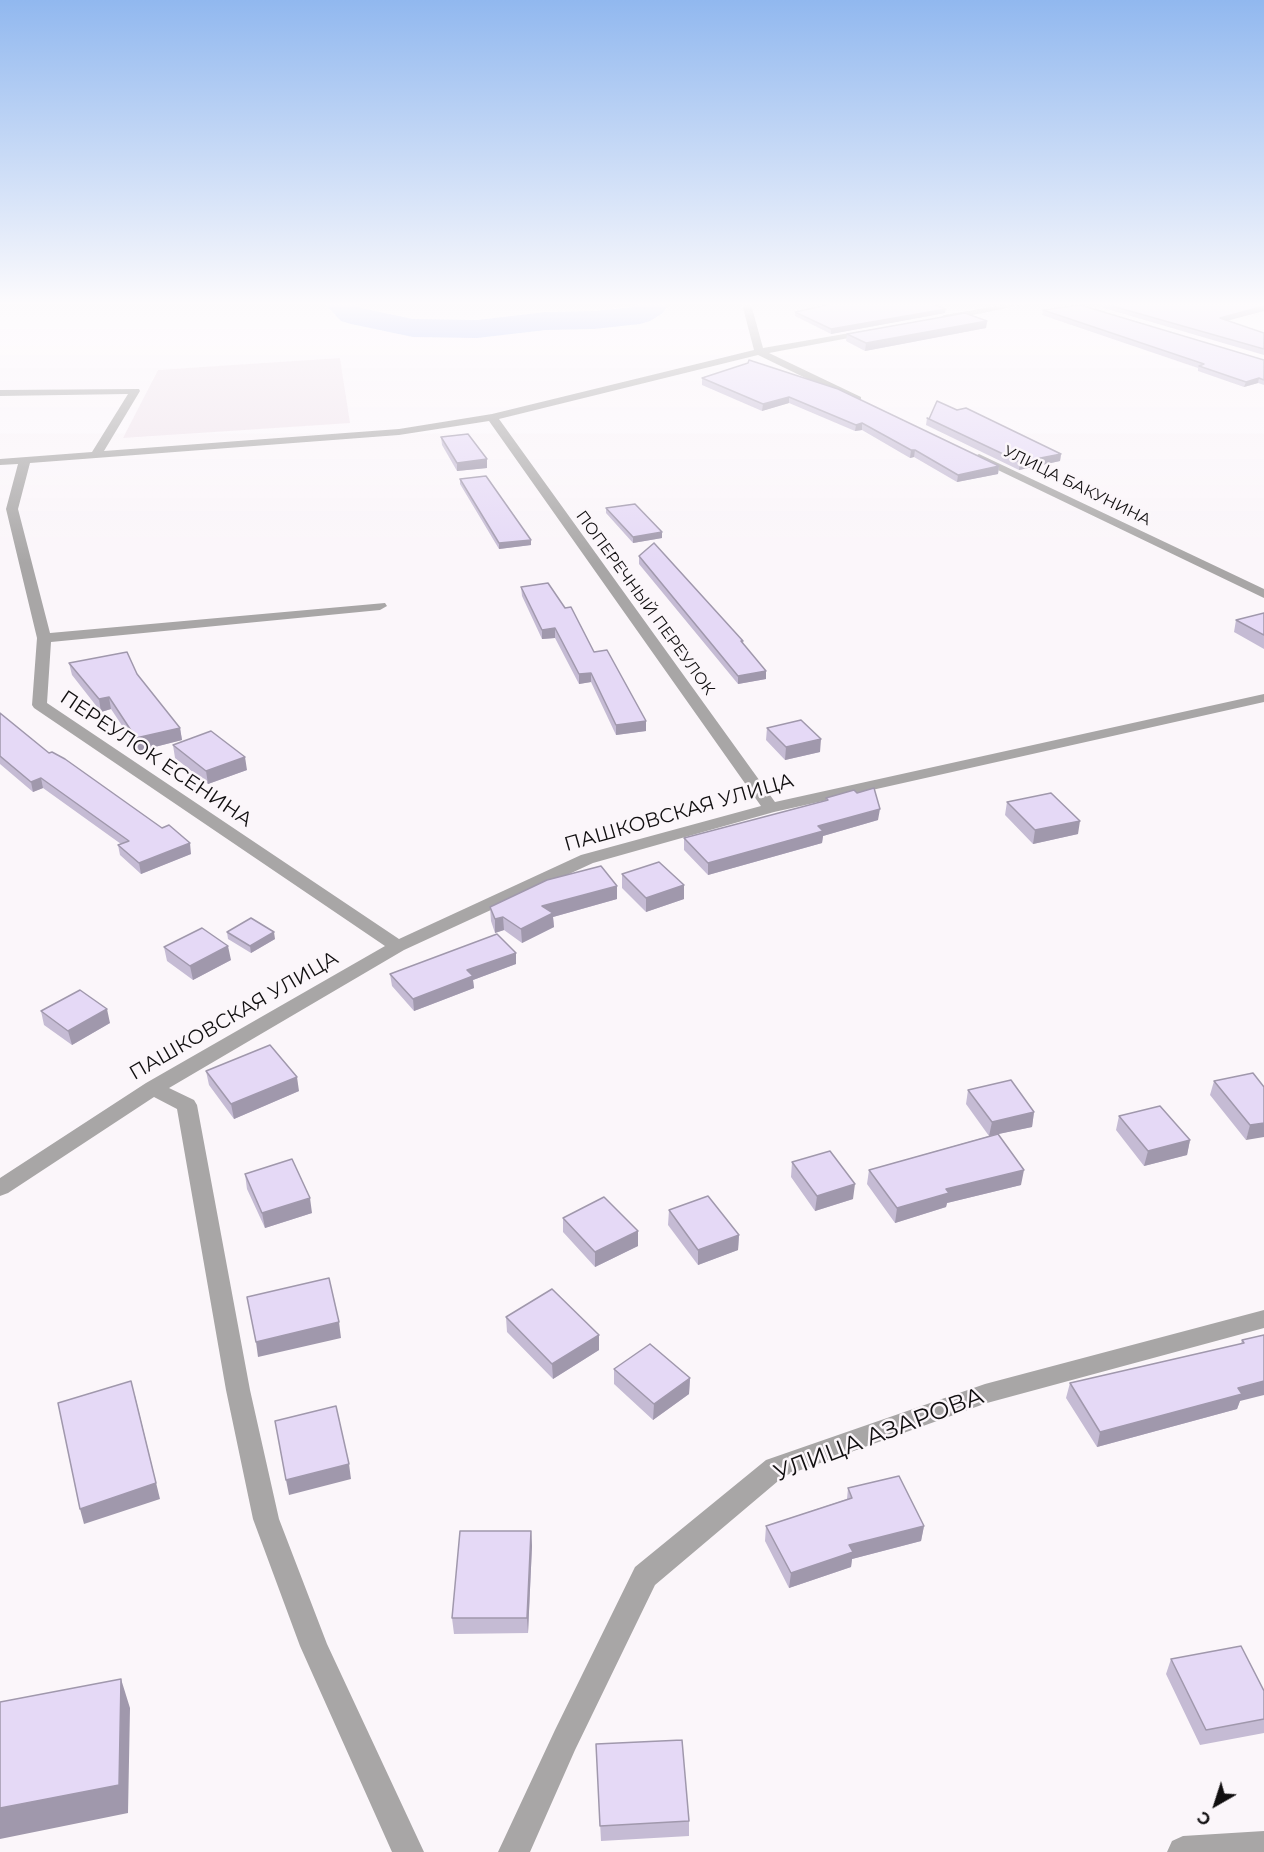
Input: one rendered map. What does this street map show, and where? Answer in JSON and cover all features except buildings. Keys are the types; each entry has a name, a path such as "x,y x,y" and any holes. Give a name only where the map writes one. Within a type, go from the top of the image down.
{"street":[{"path":"0,462 399,432 492,417 601,390"},
{"path":"840,390 866,403"},
{"path":"0,393 135,391 95,456"},
{"name":"ПОПЕРЕЧНЫЙ ПЕРЕУЛОК","path":"492,417 771,808"},
{"name":"УЛИЦА БАКУНИНА","path":"963,450 1264,594"},
{"name":"ПЕРЕУЛОК ЕСЕНИНА","path":"25,460 12,509 44,638 39,705 398,946"},
{"path":"44,638 380,606"},
{"name":"ПАШКОВСКАЯ УЛИЦА","path":"0,1188 153,1088 398,946 587,859 771,808 1264,698"},
{"path":"153,1088 187,1105 238,1390 266,1519 314,1646 408,1852"},
{"name":"УЛИЦА АЗАРОВА","path":"514,1852 565,1740 645,1576 775,1468 985,1394 1264,1320"},
{"path":"1183,1852 1264,1847"}],"shaded area":[{"path":"147,390 345,390 350,423 123,438"}]}
